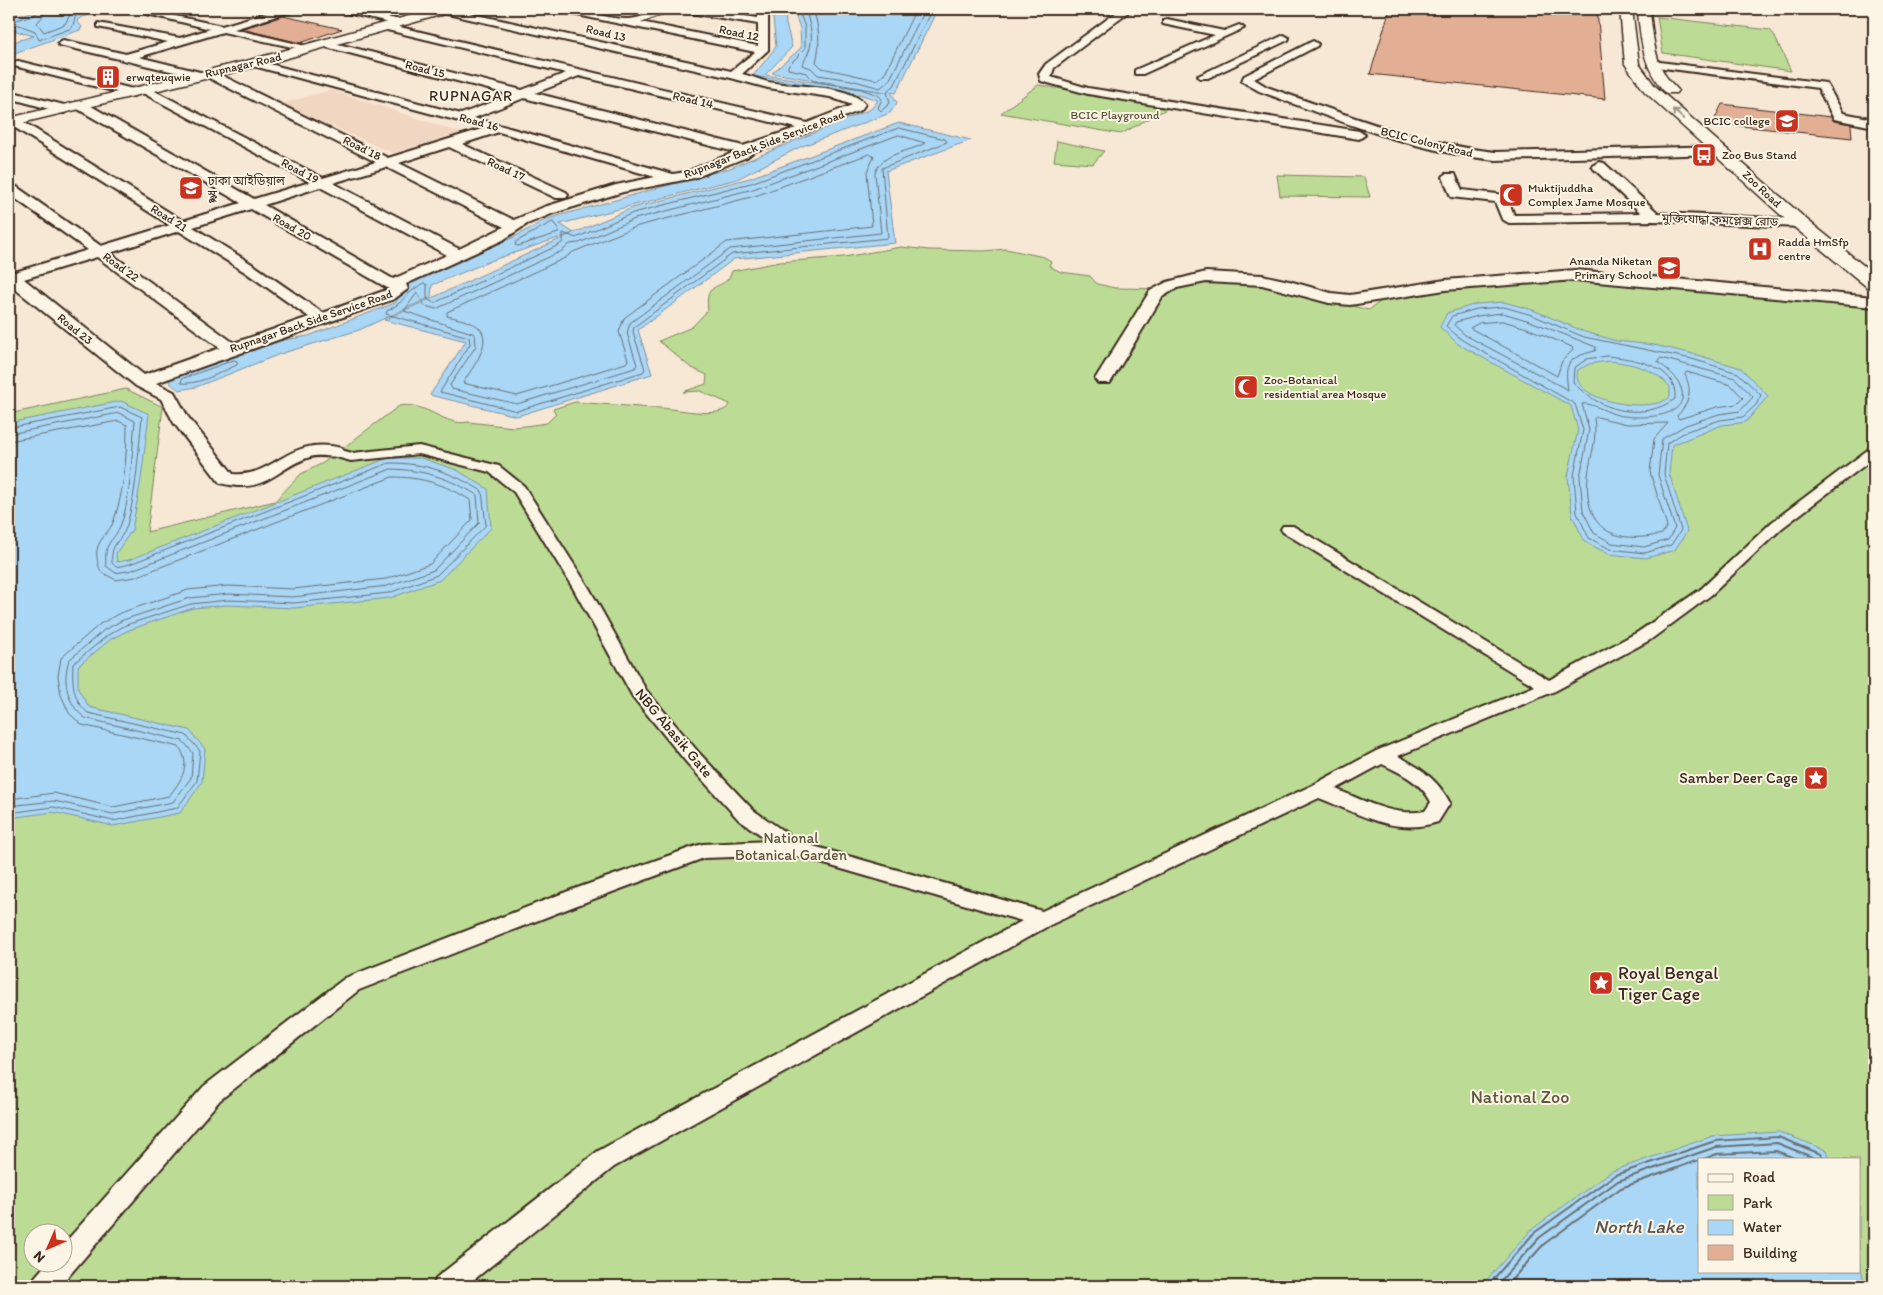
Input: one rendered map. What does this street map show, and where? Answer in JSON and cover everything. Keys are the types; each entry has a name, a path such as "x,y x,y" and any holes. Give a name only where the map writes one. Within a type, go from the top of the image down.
{"main road":[{"name":"Rupnagar Road","path":"11,121 204,74 254,64 445,9"},
{"name":"Zoo Road","path":"1626,9 1632,62 1638,75 1650,88 1800,223 1874,283"},
{"name":"Zoo Road","path":"1643,9 1652,64 1662,82 1740,149 1808,214 1874,265"},
{"path":"1632,62 1652,64"},
{"path":"1720,150 1740,149"}],"street":[{"path":"126,58 289,9"},
{"path":"336,9 401,23"},
{"name":"Road 13","path":"445,9 733,75"},
{"name":"Road 12","path":"563,9 763,50"},
{"path":"617,30 669,9"},
{"path":"685,9 762,15 763,50 747,66 733,75"},
{"path":"1127,9 1050,66 1045,74 1045,79 1053,84 1088,91 1464,153"},
{"path":"147,11 223,28 306,50"},
{"path":"1167,22 1226,34"},
{"path":"102,25 179,42"},
{"path":"387,27 530,61 548,54"},
{"path":"1139,72 1239,28"},
{"path":"566,48 600,36"},
{"path":"1204,76 1284,38"},
{"name":"Road 18","path":"63,42 126,58 204,74 391,163 514,226"},
{"name":"Road 15","path":"326,44 746,151"},
{"name":"BCIC Colony Road","path":"1312,44 1248,78 1248,81 1263,89 1384,132 1464,153 1495,156 1720,150"},
{"path":"1193,48 1268,67"},
{"name":"Road 14","path":"530,61 808,127"},
{"name":"Road 19","path":"18,64 138,90 457,254"},
{"name":"Road 16","path":"254,64 499,128 673,178"},
{"path":"1652,64 1822,85 1838,116 1874,123"},
{"path":"462,118 578,72"},
{"name":"Rupnagar Back Side Service Road","path":"142,382 388,296 400,289 398,282 498,237 514,226 549,210 612,191 673,178 707,168 851,110 860,104 856,100 840,96 767,85 733,75"},
{"path":"9,95 64,109"},
{"name":"Road 20","path":"80,105 400,289"},
{"name":"Road 21","path":"11,121 182,227 322,319"},
{"path":"10,277 100,252 499,128"},
{"name":"Road 17","path":"450,144 561,195"},
{"name":"মুক্তিযোদ্ধা কমপ্লেক্স রোড","path":"1599,166 1654,217 1800,223"},
{"path":"1450,177 1456,194 1501,198 1509,219 1654,217"},
{"name":"Road 22","path":"9,188 232,349"},
{"path":"1104,379 1156,294 1172,285 1206,277 1262,280 1284,284 1328,298 1350,300 1445,284 1575,275 1874,302"},
{"name":"Road 23","path":"10,277 142,382 168,396 180,419 227,479 243,482 263,478 307,451 334,452"},
{"name":"NBG Abasik Gate","path":"334,452 351,457 419,450 494,469 520,489 582,588 639,693 693,758 746,815 793,848 1043,918"},
{"path":"446,1286 606,1159 1043,918 1319,790 1382,756 1549,687 1644,636 1706,592 1777,524 1874,452"},
{"path":"1288,529 1549,687"},
{"path":"1319,790 1391,819 1409,821 1431,817 1441,804 1436,791 1405,767 1382,756"},
{"path":"44,1286 212,1093 352,984 572,898 703,851 793,848"}],"shaded area":[{"path":"331,90 462,133 393,153 281,104"}],"green space":[{"path":"1657,17 1770,30 1791,71 1663,53"},
{"name":"BCIC Playground","path":"1038,85 1170,107 1121,134 1001,113"},
{"path":"1057,141 1104,151 1093,164 1054,161"},
{"path":"1277,175 1364,177 1370,197 1280,196"},
{"name":"National Botanical Garden","path":"901,247 929,250 984,251 1006,249 1044,257 1051,261 1049,266 1061,272 1090,276 1097,284 1115,288 1173,289 1200,281 1238,279 1369,310 1381,301 1443,287 1582,277 1795,301 1870,306 1870,324 1874,338 1874,1286 9,1286 9,414 126,389 163,407 147,532 275,501 301,474 323,463 399,406 409,405 418,407 460,423 468,422 513,427 547,423 556,414 553,409 575,402 707,413 725,409 730,404 700,391 683,392 706,384 707,375 690,367 659,341 692,327 708,310 707,300 709,293 725,281 732,271 780,262 844,257"}],"water":[{"path":"41,9 105,9 80,18 77,21 82,27 80,30 9,55 9,48 16,46 9,45 9,43 34,36 9,29 9,15 25,14"},
{"path":"772,9 785,9 786,24 792,47 765,75 885,92 772,73 801,48 800,28 793,9 937,10 896,93 891,92 897,103 890,113 800,147 737,179 560,224 574,233 632,208 750,178 899,123 971,140 886,171 895,243 734,259 638,330 652,374 517,416 430,395 466,341 384,320 573,233 493,260 432,285 431,297 359,330 280,354 196,387 179,390 170,383 169,378 277,341 308,336 395,303 406,286 514,237 547,219 730,168 871,109 878,100 849,91 753,76 776,47"},
{"path":"1504,302 1533,310 1585,332 1617,341 1654,345 1694,354 1741,368 1768,396 1746,422 1722,425 1672,445 1669,473 1687,531 1675,550 1646,558 1609,554 1585,542 1572,515 1568,476 1578,430 1571,406 1458,344 1440,327 1447,313 1476,304","holes":["1608,361 1633,365 1657,375 1670,387 1670,397 1660,402 1646,405 1630,405 1597,397 1585,390 1578,381 1578,370 1589,364"]},
{"path":"121,401 149,414 141,479 132,530 116,553 117,562 129,560 388,458 421,458 457,470 488,489 491,528 440,580 390,598 294,608 228,605 193,608 129,630 111,639 78,666 78,689 89,707 189,730 205,749 202,782 180,813 113,826 53,812 9,818 9,423"},
{"name":"North Lake","path":"1779,1132 1826,1150 1829,1158 1698,1158 1698,1272 1860,1272 1860,1264 1865,1286 1481,1286 1531,1230 1612,1171 1713,1136"}],"building":[{"path":"1390,9 1597,9 1605,99 1370,74"},
{"path":"283,16 342,29 300,43 241,29"},
{"path":"1722,104 1831,117 1834,121 1851,124 1852,138 1713,123"}],"place":[{"name":"erwqteuqwie","path":"108,77"},
{"name":"BCIC college","path":"1787,121"},
{"name":"Zoo Bus Stand","path":"1704,155"},
{"name":"ঢাকা আইডিয়াল স্কুল","path":"191,188"},
{"name":"Muktijuddha Complex Jame Mosque","path":"1511,195"},
{"name":"Radda HmSfp centre","path":"1760,249"},
{"name":"Ananda Niketan Primary School","path":"1669,268"},
{"name":"Zoo-Botanical residential area Mosque","path":"1246,387"},
{"name":"Samber Deer Cage","path":"1816,778"},
{"name":"Royal Bengal Tiger Cage","path":"1601,983"}],"district":[{"name":"RUPNAGAR","path":"471,96"}],"park label":[{"name":"National Zoo","path":"1520,1097"}]}
